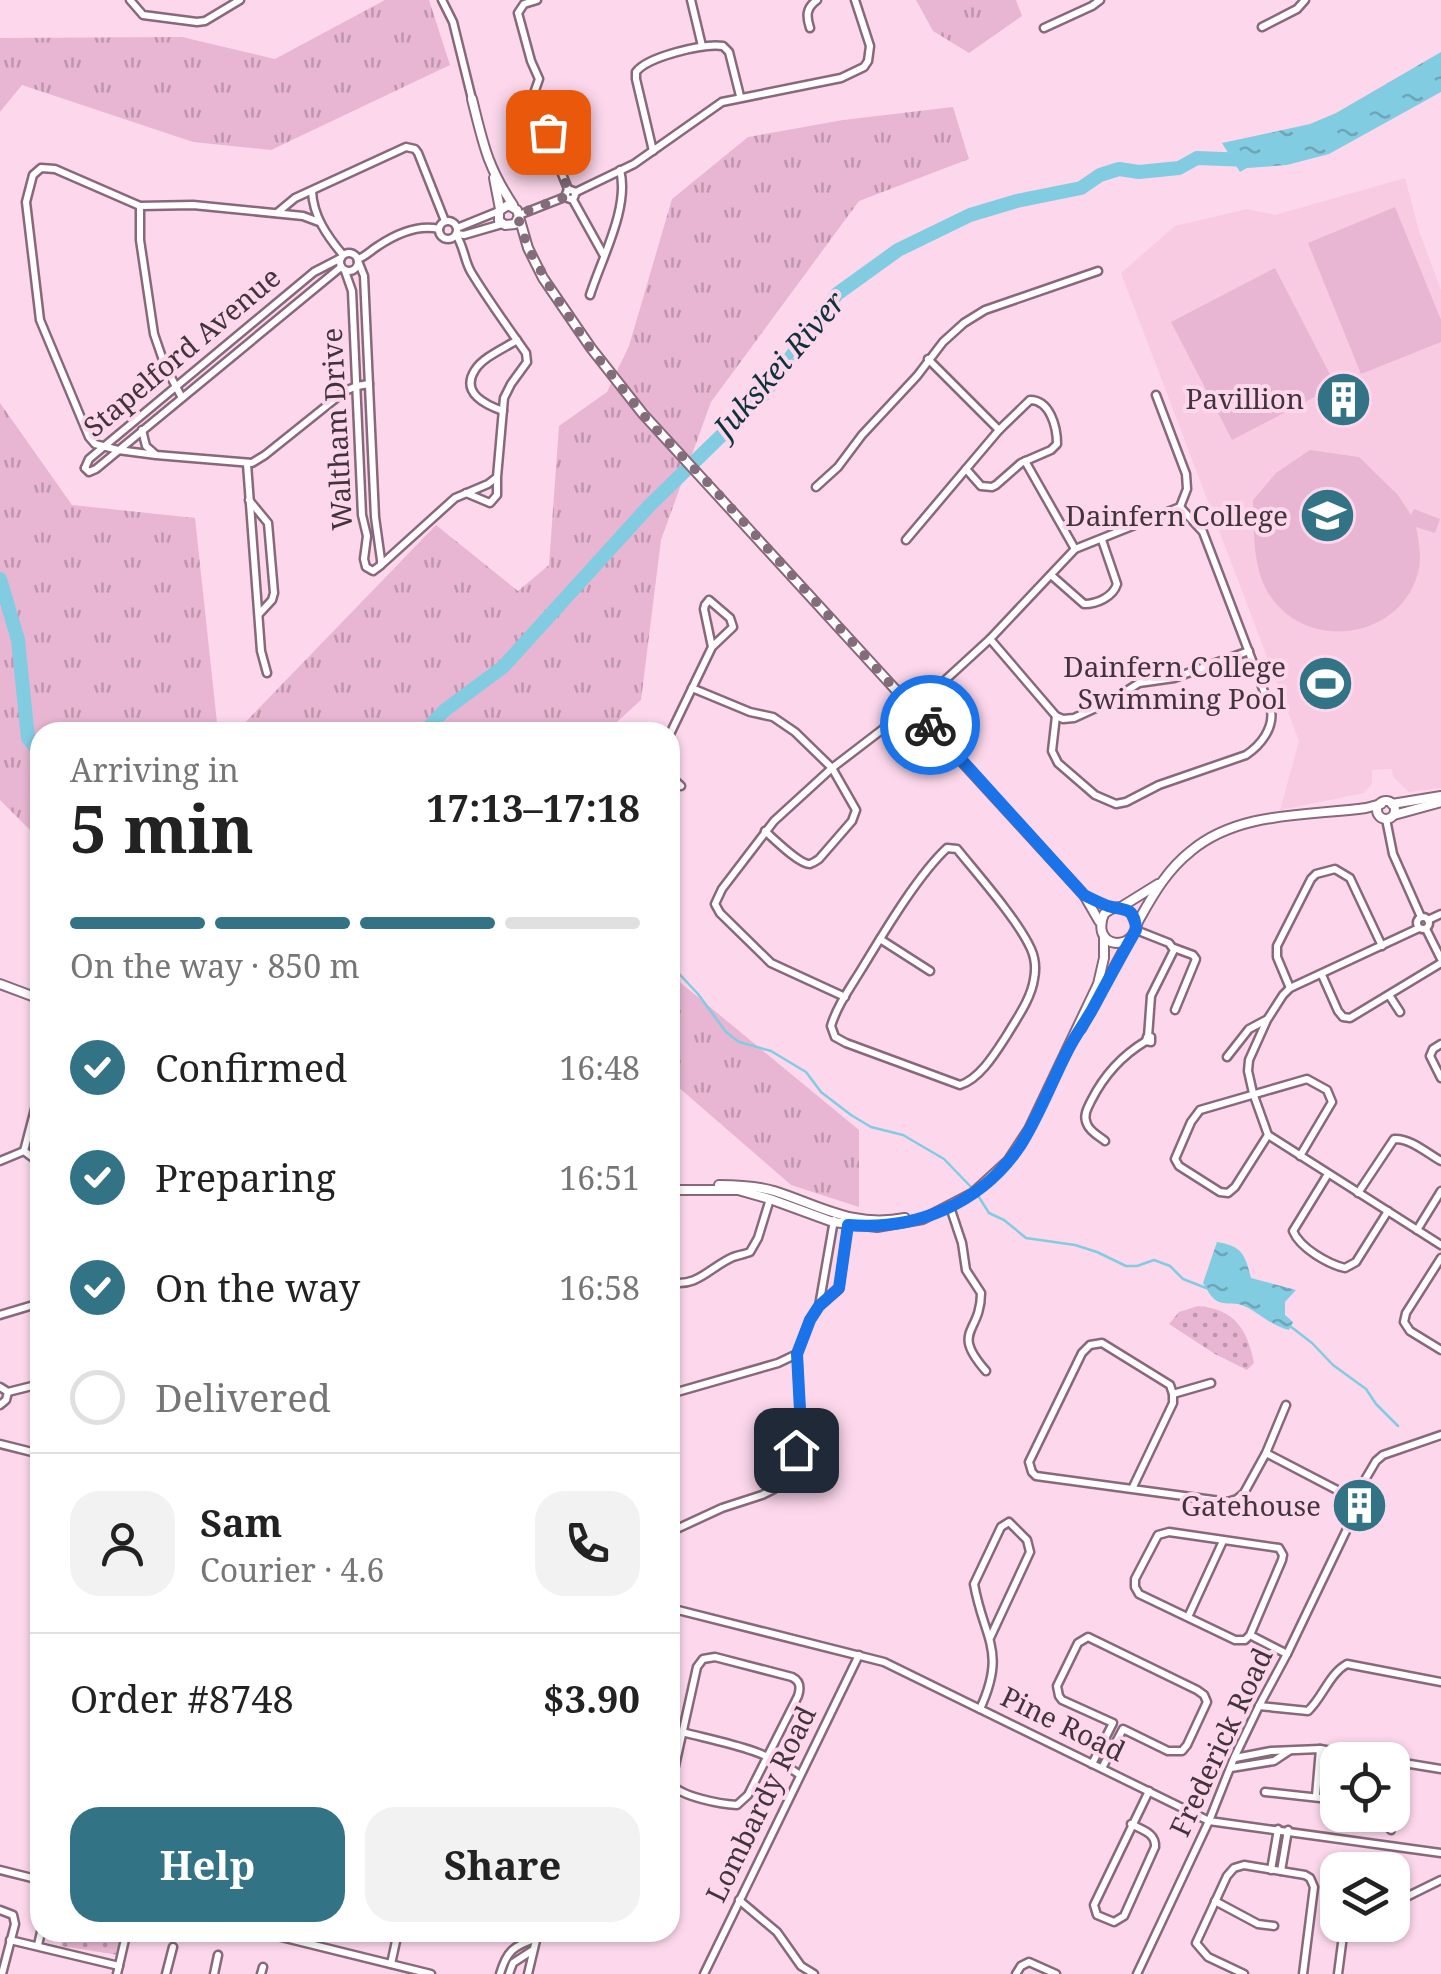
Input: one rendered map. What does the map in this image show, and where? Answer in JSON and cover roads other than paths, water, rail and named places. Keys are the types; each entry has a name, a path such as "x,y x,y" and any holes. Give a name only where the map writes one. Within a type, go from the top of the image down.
{"street":[{"path":"130,0 143,15 198,22 240,0"},
{"path":"442,0 453,22 493,174 517,213 528,248 590,348 665,439 895,689 918,703 932,729 1084,895 1104,936 1101,976 1020,1146 973,1194 936,1212 888,1220 848,1221 738,1190 680,1188"},
{"path":"537,0 524,4 518,12 539,79 533,96 548,115 548,138 571,194 604,255"},
{"path":"692,0 702,46"},
{"path":"810,28 808,10 818,0"},
{"path":"457,232 464,236 512,226 517,213 571,194 654,151 714,105 740,96 840,78 864,67 870,46 855,0"},
{"path":"1044,28 1100,0"},
{"path":"1262,27 1289,14 1305,0"},
{"path":"654,151 638,67 650,60 718,44 726,48 740,96"},
{"path":"277,213 312,190 401,148 411,148 424,163 445,221"},
{"path":"319,222 304,216 182,204 140,206 41,168 34,175 26,202 42,327 86,432 94,444 118,450 246,464 265,456 345,391 369,384"},
{"path":"590,295 621,201 624,187 620,170"},
{"path":"493,174 498,218 528,248"},
{"path":"312,190 319,222 342,262 354,270 357,258 411,230 439,229"},
{"path":"140,206 142,253 154,334 174,386 182,396"},
{"path":"447,239 505,206 517,213"},
{"path":"439,229 445,221"},
{"path":"445,221 452,221 463,256"},
{"path":"439,229 463,256 526,353 527,362 506,391 496,495 492,502 486,502 464,492"},
{"path":"342,262 348,253 357,258"},
{"name":"Waltham Drive","path":"357,258 364,270 381,564"},
{"name":"Stapelford Avenue","path":"342,262 93,471 86,471 86,462 174,386 314,272 342,262"},
{"name":"Waltham Drive","path":"342,262 351,284 366,567 373,571 448,504 464,492 497,478"},
{"path":"816,487 838,468 948,336 985,310 1098,271"},
{"path":"353,317 366,316"},
{"path":"504,410 487,406 477,398 472,386 473,373 517,340"},
{"path":"928,359 999,430"},
{"path":"918,703 990,639 1074,550 1180,507 1187,489 1186,474 1156,396"},
{"path":"906,540 966,469 999,430 1025,403 1037,400 1046,406 1056,432 1057,444 1051,450 1025,460 992,487 981,486 966,469"},
{"path":"142,430 146,446 156,456"},
{"path":"359,442 372,441"},
{"path":"1025,460 1074,550"},
{"path":"246,464 262,657 267,672"},
{"path":"360,478 374,478"},
{"path":"249,500 268,523 274,593 258,615"},
{"path":"1056,716 1052,750 1058,763 1095,795 1116,804 1246,755 1262,741 1273,719 1202,532 1180,507"},
{"path":"362,515 376,517"},
{"path":"1051,574 1084,604 1108,596 1118,584 1102,540"},
{"path":"676,722 712,647 733,624 710,600 704,608 712,647"},
{"path":"990,639 1056,716 1063,719 1074,718 1140,684 1174,678 1248,651"},
{"path":"692,688 777,719 810,744 832,768 856,810 852,822 818,860 808,864 765,831"},
{"path":"895,689 906,713 932,729"},
{"path":"906,713 904,700 918,703"},
{"path":"906,713 918,716 918,703"},
{"path":"845,997 770,963 715,907 718,895 765,831 832,768 883,729 891,728 906,713"},
{"path":"1070,1045 1162,881 1201,843 1238,825 1272,818 1366,808 1386,802 1441,799"},
{"path":"1366,808 1386,816 1441,799"},
{"path":"1322,975 1338,1011 1346,1018 1356,1016 1441,961 1393,854 1386,816 1378,809 1381,804"},
{"path":"1386,816 1395,809 1392,804"},
{"path":"947,848 954,848 1024,937 1033,953 1034,982 1029,996 1004,1040 970,1081 960,1085 945,1081 835,1037 831,1031 845,997 880,939 947,848"},
{"path":"1290,988 1277,946 1316,874 1335,869 1350,878 1382,946"},
{"path":"1109,905 1135,900 1162,881"},
{"path":"1084,895 1132,912 1136,927 1193,955 1196,959 1175,1010"},
{"path":"1100,926 1109,905"},
{"path":"1441,914 1290,988 1267,1020 1249,1060 1248,1072 1268,1135 1441,1245"},
{"path":"1104,936 1119,943 1130,939"},
{"path":"880,939 930,971"},
{"path":"1105,1141 1087,1125 1087,1109 1104,1077 1147,1039 1151,996 1173,948"},
{"path":"0,984 30,995"},
{"path":"1390,995 1400,1012"},
{"path":"1227,1057 1249,1029 1267,1020"},
{"path":"1441,1044 1430,1056 1441,1078"},
{"path":"1268,1135 1236,1187 1228,1193 1220,1192 1177,1163 1178,1149 1200,1110 1308,1079 1330,1094 1331,1105 1300,1156"},
{"path":"24,1151 30,1128"},
{"path":"1358,1193 1394,1139 1408,1142 1441,1161"},
{"path":"0,1161 24,1151"},
{"path":"24,1151 30,1155"},
{"path":"1328,1174 1293,1231 1298,1242 1344,1268 1356,1262 1388,1212"},
{"path":"680,1187 754,1186 834,1218"},
{"path":"1417,1230 1441,1190"},
{"path":"680,1283 687,1284 732,1257 750,1252 770,1199"},
{"path":"950,1207 966,1270 982,1293 968,1338 972,1356 986,1372"},
{"path":"819,1306 834,1218"},
{"path":"680,1527 774,1489 788,1476 805,1422 800,1410 797,1354 810,1320 839,1288 848,1221"},
{"path":"827,1258 843,1260"},
{"path":"1441,1258 1404,1322 1410,1332 1441,1350"},
{"path":"0,1315 30,1306"},
{"path":"1132,1489 1173,1403 1173,1394 1170,1385 1102,1343 1090,1345 1082,1353 1030,1462 1036,1476 1132,1489 1233,1500 1242,1496 1286,1406"},
{"path":"680,1391 797,1354"},
{"path":"1173,1394 1211,1383"},
{"path":"0,1406 6,1400 4,1390 30,1386"},
{"name":"Frederick Road","path":"1137,1974 1258,1706 1357,1506 1362,1485 1383,1456 1441,1435"},
{"path":"0,1444 30,1452"},
{"path":"1266,1453 1337,1490 1357,1506"},
{"path":"980,1709 993,1675 990,1638 974,1584 1001,1526 1009,1522 1027,1540 1030,1552 990,1638"},
{"path":"1162,1533 1278,1548 1283,1556 1245,1640 1235,1640 1188,1617 1139,1594 1135,1587 1135,1579 1162,1533"},
{"path":"1188,1617 1223,1540"},
{"name":"Pine Road","path":"680,1610 884,1662 1209,1821 1441,1853"},
{"path":"1250,1635 1287,1654"},
{"path":"1084,1638 1197,1690 1206,1698 1196,1729 1182,1751 1168,1751 1123,1729 1059,1696 1057,1686 1084,1638"},
{"name":"Lombardy Road","path":"704,1974 797,1773 860,1655"},
{"path":"680,1740 697,1667 704,1659 715,1657 798,1680 800,1690 769,1756 741,1803 732,1805 680,1792"},
{"path":"1258,1706 1308,1710 1346,1664 1441,1682"},
{"path":"1092,1764 1113,1724"},
{"path":"1102,1768 1123,1729"},
{"path":"682,1732 769,1756 797,1773"},
{"path":"1234,1758 1270,1750 1320,1749 1316,1796"},
{"path":"1230,1768 1274,1761 1290,1750"},
{"path":"1410,1764 1441,1769"},
{"path":"1132,1824 1152,1835 1155,1847 1124,1916 1114,1922 1097,1914 1094,1904 1132,1824 1149,1791"},
{"path":"1265,1792 1320,1797"},
{"path":"1271,1870 1278,1829"},
{"path":"1281,1871 1288,1830"},
{"path":"1244,1974 1208,1957 1196,1943 1226,1876 1244,1865 1310,1878 1314,1888 1303,1974"},
{"path":"0,1870 30,1878"},
{"path":"1410,1895 1441,1880"},
{"path":"739,1900 774,1928 804,1969 814,1974"},
{"path":"1216,1901 1258,1924 1274,1926"},
{"path":"0,1910 14,1917 15,1924 4,1973"},
{"path":"10,1940 118,1970 125,1942"},
{"path":"302,1942 431,1974"},
{"path":"391,1964 396,1942"},
{"path":"500,1974 508,1954 525,1942"},
{"path":"528,1974 536,1942"},
{"path":"1338,1974 1342,1942"},
{"path":"166,1974 173,1947"},
{"path":"509,1974 513,1963 534,1949"},
{"path":"214,1974 218,1955"},
{"path":"1016,1974 1030,1962 1056,1974"}],"water":[{"path":"1441,52 1441,92 1329,154 1240,172 1222,143 1310,124"},
{"name":"Dainfern College Swimming Pool","path":"1331,661 1346,694 1319,705 1305,672"},
{"path":"1217,1242 1241,1252 1251,1278 1296,1290 1285,1302 1285,1315 1293,1322 1289,1330 1244,1306 1219,1302 1211,1296 1203,1283"}],"waterway":[{"name":"Jukskei River","path":"434,722 503,667 649,506 763,395 837,294 898,250 970,215 1081,188 1100,175 1119,169 1139,172 1179,168 1197,158 1249,160"},
{"name":"Jukskei River","path":"0,579 18,640 30,740"},
{"path":"680,975 726,1032 739,1042 771,1051 806,1072 821,1092 851,1115 871,1127 903,1135 944,1159 972,1188"},
{"path":"977,1194 989,1213 1026,1238 1075,1245 1126,1266 1154,1260 1206,1288"},
{"path":"1290,1326 1366,1389 1398,1426"}],"place":[{"name":"Pavillion","path":"1343,399"},
{"name":"Dainfern College","path":"1327,516"},
{"name":"Dainfern College Swimming Pool","path":"1325,683"},
{"name":"Gatehouse","path":"1360,1506"}]}
